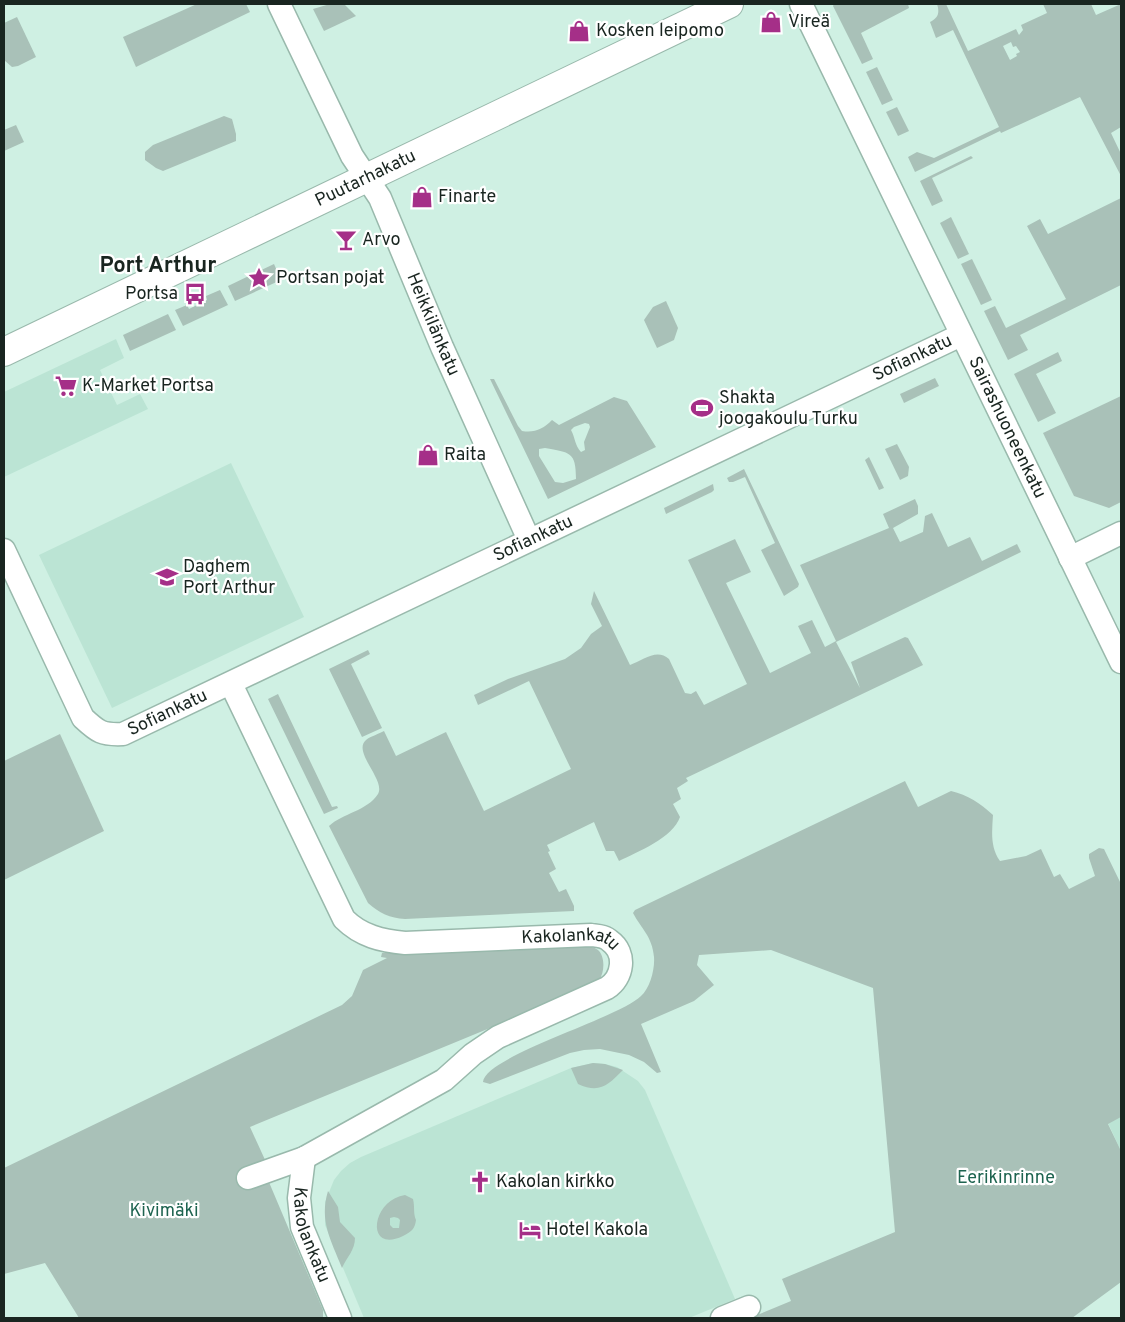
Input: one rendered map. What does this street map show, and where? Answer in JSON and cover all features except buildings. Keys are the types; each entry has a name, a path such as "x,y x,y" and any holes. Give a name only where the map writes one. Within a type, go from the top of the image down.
{"street":[{"name":"Heikkilänkatu","path":"279,4 352,156 380,198 435,330 529,540"},
{"name":"Puutarhakatu","path":"4,352 729,4"},
{"name":"Sairashuoneenkatu","path":"801,4 1121,662"},
{"name":"Sofiankatu","path":"4,550 84,718 93,728 103,734 123,734 961,335"},
{"path":"1070,558 1121,534"},
{"name":"Kakolankatu","path":"231,684 344,919 358,931 388,942 405,943 592,935 605,937 613,942 621,959 621,969 618,978 607,988 498,1037 473,1054 444,1080 304,1158 298,1198 302,1227 340,1318"},
{"path":"248,1178 304,1158"},
{"path":"722,1318 749,1307"}],"shaded area":[{"name":"K-Market Portsa","path":"116,339 124,358 100,370 117,405 140,394 148,409 4,477 4,392"},
{"name":"Daghem Port Arthur","path":"231,463 304,617 112,708 39,555"},
{"path":"593,1063 617,1067 638,1081 645,1090 735,1299 689,1318 364,1318 325,1225 325,1202 334,1180 341,1171 361,1157 571,1068"},
{"path":"1121,1117 1121,1151 1108,1123"}],"green space":[{"path":"197,4 246,4 250,12 136,67 123,37"},
{"path":"330,4 344,4 356,16 324,31 313,9"},
{"path":"834,4 908,4 909,8 861,33 873,59 862,64 833,6"},
{"path":"937,4 946,4 968,51 1016,29 1019,35 1023,30 1021,25 1047,13 1043,4 1091,4 1096,15 1121,4 1121,127 1111,133 1121,154 1121,176 1080,97 1001,133 1000,131 915,172 908,157 917,152 934,158 999,127 953,30 936,38 930,22 938,15","holes":["1011,42 1013,47 1016,46 1020,52 1010,60 1003,46"]},
{"path":"17,17 36,57 12,67 4,60 4,23"},
{"path":"877,67 893,100 882,105 866,72"},
{"path":"897,107 909,131 898,136 886,112"},
{"path":"224,116 232,119 236,141 163,171 145,160 145,152 153,145"},
{"path":"16,125 24,142 4,151 4,130"},
{"path":"971,156 973,158 932,178 943,201 932,206 920,181"},
{"path":"1121,198 1121,285 1020,335 1028,350 1008,360 984,311 995,306 1006,328 1066,299 1027,226 1040,219 1048,234"},
{"path":"951,217 969,254 958,259 940,223"},
{"path":"972,259 992,300 981,305 961,264"},
{"path":"274,264 281,280 235,301 228,286"},
{"path":"220,290 228,305 183,326 175,310 187,305 189,309 207,300 206,296"},
{"path":"666,301 678,328 674,340 657,348 644,320 653,307"},
{"path":"168,314 176,330 130,351 123,335"},
{"path":"1058,352 1062,361 1036,374 1056,413 1038,422 1014,374"},
{"path":"935,378 939,386 904,403 900,394"},
{"path":"490,379 494,379 522,431 538,430 552,420 559,425 614,397 627,401 656,447 548,499","holes":["585,423 589,424 590,427 584,442 585,450 581,452 577,447 571,430","545,448 570,455 575,463 576,479 563,483 555,482 539,456 539,449"]},
{"path":"1121,396 1121,502 1109,508 1074,496 1043,433"},
{"path":"897,444 909,467 908,476 900,480 885,449"},
{"path":"869,457 884,488 879,490 865,460"},
{"path":"744,469 799,584 798,587 784,596 761,550 775,543 745,477 733,482 729,482 727,478"},
{"path":"713,484 714,490 712,492 666,514 664,508"},
{"path":"915,499 918,506 918,514 893,528 900,542 923,532 925,516 932,513 948,547 970,537 982,561 1017,544 1021,552 836,642 860,688 851,662 905,637 908,638 923,665 686,778 688,781 677,788 681,799 673,804 680,817 676,825 654,844 619,861 614,851 606,851 594,822 547,845 550,851 548,852 556,869 549,873 559,892 566,889 574,906 574,911 405,919 385,914 376,910 368,903 329,826 368,804 378,794 378,781 363,752 363,745 370,737 384,731 396,756 446,732 484,811 571,769 529,681 478,705 474,695 508,679 565,659 581,648 591,634 602,626 591,604 594,591 630,665 650,656 664,656 669,659 685,693 691,694 696,691 704,705 747,684 688,560 735,539 751,572 726,583 770,673 811,653 798,626 812,620 825,647 836,641 800,565 889,528 883,514"},
{"path":"368,650 370,654 351,664 382,728 362,737 329,669"},
{"path":"278,694 332,807 337,806 338,808 324,814 268,699"},
{"path":"60,734 104,831 4,880 4,761"},
{"name":"Eerikinrinne","path":"905,781 918,807 951,791 968,797 993,815 993,845 1000,861 1026,856 1041,849 1054,877 1060,874 1069,889 1095,876 1089,854 1099,848 1104,849 1121,884 1121,1117 1108,1124 1121,1151 1121,1282 1072,1318 750,1318 791,1301 782,1279 895,1232 873,988 771,950 699,955 697,965 714,985 694,1001 641,1024 661,1072 657,1073 644,1062 629,1055 600,1049 570,1053 490,1084 483,1082 489,1072 505,1061 627,1005 644,993 651,978 654,957 649,938 633,913 635,910"},
{"name":"Kivimäki","path":"583,944 598,950 603,960 601,977 589,987 250,1127 266,1162 263,1168 323,1310 323,1318 79,1318 45,1263 4,1274 4,1168 342,1005 352,996 363,970 387,958 381,957 382,953"},
{"path":"593,1063 605,1064 623,1070 608,1084 598,1088 578,1084 571,1068"},
{"path":"328,1191 338,1207 340,1222 355,1238 352,1250 342,1268 330,1239 326,1221 325,1212"},
{"path":"405,1195 413,1199 416,1220 414,1228 410,1232 391,1240 382,1238 378,1232 377,1224 379,1215 385,1206 394,1199","holes":["390,1218 398,1218 400,1220 399,1228 393,1228 390,1225"]}],"place":[{"name":"Vireä","path":"771,22"},
{"name":"Kosken leipomo","path":"579,31"},
{"name":"Finarte","path":"422,197"},
{"name":"Arvo","path":"346,240"},
{"name":"Portsan pojat","path":"259,278"},
{"name":"Portsa","path":"195,294"},
{"name":"K-Market Portsa","path":"66,386"},
{"name":"Shakta joogakoulu Turku","path":"702,408"},
{"name":"Raita","path":"428,455"},
{"name":"Daghem Port Arthur","path":"167,577"},
{"name":"Kakolan kirkko","path":"480,1182"},
{"name":"Hotel Kakola","path":"530,1230"}],"district":[{"name":"Port Arthur","path":"158,266"}]}
